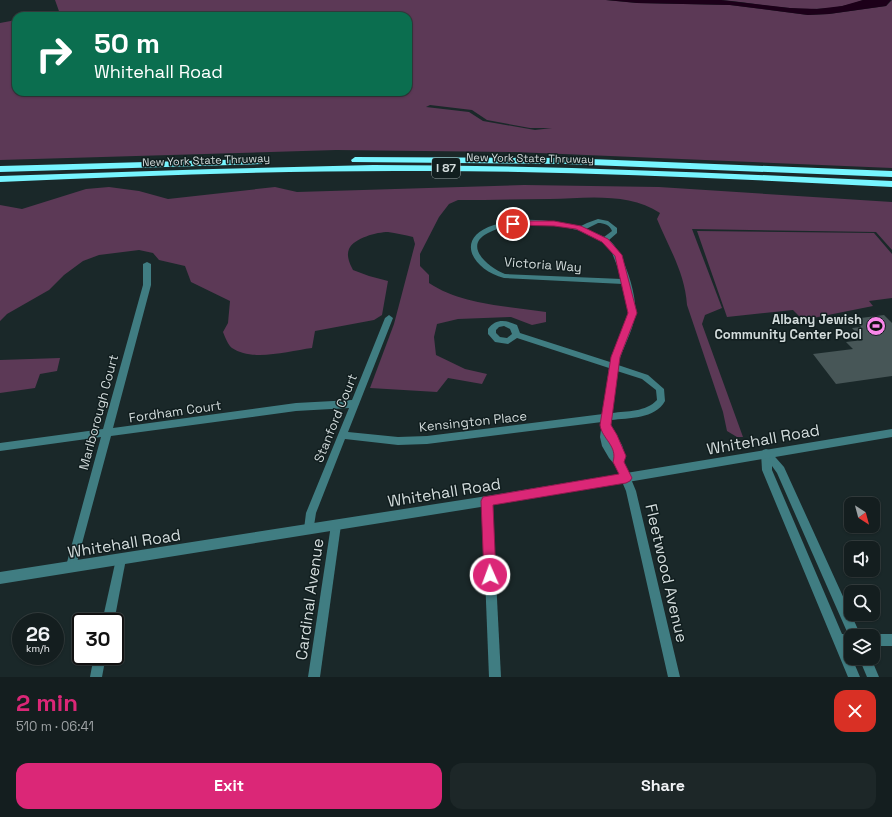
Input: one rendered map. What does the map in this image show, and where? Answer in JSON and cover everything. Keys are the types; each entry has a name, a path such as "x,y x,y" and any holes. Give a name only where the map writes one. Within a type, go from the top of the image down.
{"highway":[{"name":"New York State Thruway","path":"0,169 303,161 468,159 625,162 892,174"},
{"name":"New York State Thruway","path":"0,179 286,169 428,168 601,171 892,184"}],"street":[{"path":"581,228 595,221 607,223 614,228 615,232 605,240"},
{"name":"Victoria Way","path":"626,282 504,276 486,267 478,259 474,250 475,242 480,235 489,229 503,225 554,224 581,228 605,240 618,255 626,282 632,313 618,350 614,367 606,417 605,439 612,456 619,462 626,478"},
{"name":"Marlborough Court","path":"71,566 147,286 147,264"},
{"name":"Stanford Court","path":"309,529 311,513 389,318"},
{"path":"516,335 614,367"},
{"name":"Kensington Place","path":"342,435 398,441 427,440 649,411 658,406 661,401 660,389 652,381 614,367"},
{"name":"Fordham Court","path":"0,447 303,406 354,404"},
{"name":"Whitehall Road","path":"0,578 487,501 892,433"},
{"path":"766,454 781,470 852,629"},
{"path":"766,454 767,470 854,677"},
{"name":"Fleetwood Avenue","path":"626,478 631,492 674,677"},
{"path":"487,501 495,677"},
{"name":"Cardinal Avenue","path":"314,677 336,525"},
{"path":"110,613 121,558"},
{"path":"839,640 844,640"},
{"path":"880,640 892,640"},
{"path":"96,677 98,665"},
{"path":"868,665 873,677"}],"shaded area":[{"path":"55,0 606,0 637,3 730,5 808,15 829,14 886,6 892,0 892,168 515,152 336,150 0,160 0,23 12,21 12,96 412,96 412,12 59,12","holes":["430,105 472,110 487,120 530,128 552,128 535,130 483,121 469,112 426,107"]},
{"path":"606,0 721,0 790,8 817,9 842,6 863,0 891,0 886,6 829,14 808,15 730,5 637,3"},
{"path":"721,0 863,0 846,5 811,9 775,7"},
{"path":"524,185 659,187 892,202 892,250 876,232 692,229 722,308 705,315 702,324 743,437 737,437 727,431 723,412 687,305 686,293 680,271 657,219 660,213 648,206 621,199 592,197 458,200 449,204 439,217 420,254 420,266 429,275 429,283 456,296 485,304 546,312 546,322 532,325 511,317 458,319 437,324 434,337 436,355 465,369 487,374 482,384 448,378 437,392 370,388 394,324 415,244 413,237 388,232 372,234 361,239 352,245 348,254 353,270 388,281 382,315 374,320 315,331 312,348 260,355 240,352 232,348 223,332 228,323 230,301 191,282 185,266 159,260 153,253 139,250 99,255 83,261 64,275 49,290 7,314 0,321 0,205 22,209 86,189 109,187 139,191 168,199 275,187 297,192"},
{"path":"697,231 874,233 892,254 892,298 869,301 873,306 803,320 793,310 727,317"},
{"path":"60,358 57,371 40,374 35,388 0,393 0,360"}],"building":[{"path":"884,315 892,323 892,376 836,384 813,354 853,349 846,342 863,340 852,328 861,327 853,319"}],"place":[{"name":"Albany Jewish Community Center Pool","path":"876,326"}],"route":[{"path":"490,575 487,501 626,478 619,462 621,456 614,438 606,430 605,425 612,374 616,357 632,313 632,307 618,255 605,240 578,227 554,224 513,224"}]}
